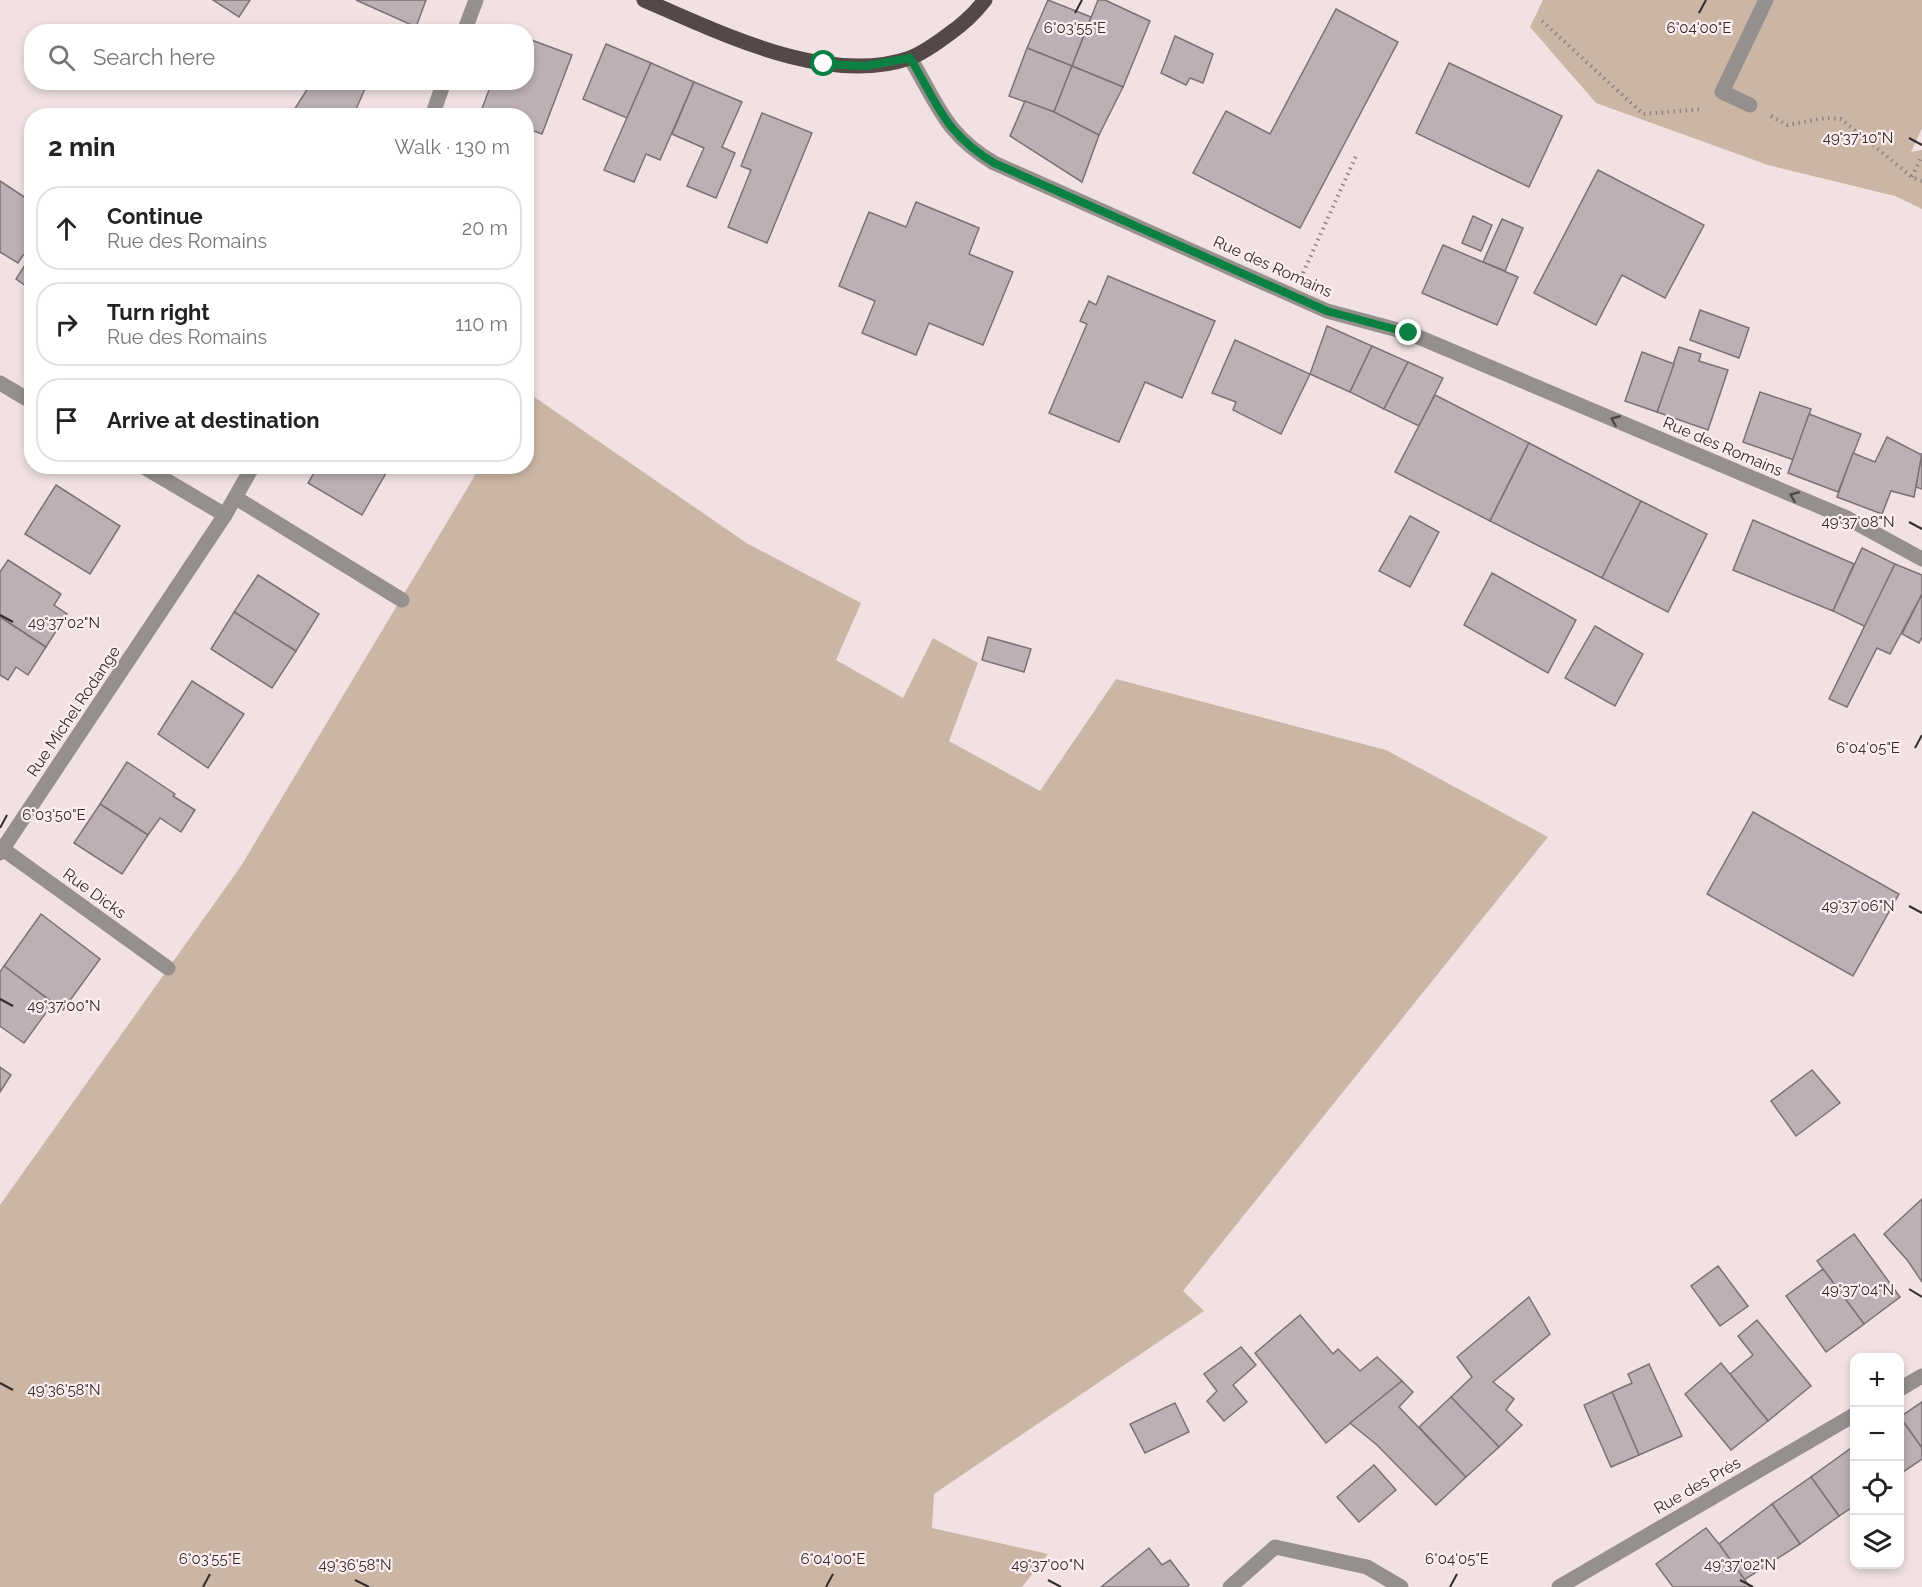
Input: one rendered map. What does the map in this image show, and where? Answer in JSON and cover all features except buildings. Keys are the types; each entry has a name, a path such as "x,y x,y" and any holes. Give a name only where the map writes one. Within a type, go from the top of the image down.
{"main road":[{"path":"644,0 757,47 824,64 866,66 910,58 961,25 985,0"}],"street":[{"path":"467,24 476,0"},
{"path":"1750,105 1722,92 1766,0"},
{"name":"Rue des Romains","path":"910,58 940,114 956,134 994,163 1327,311 1409,333 1846,518 1922,559"},
{"path":"435,108 441,90"},
{"path":"0,383 24,397"},
{"path":"156,474 225,515"},
{"name":"Rue Michel Rodange","path":"1,850 225,515 249,474"},
{"path":"236,498 402,600"},
{"name":"Rue Dicks","path":"1,850 168,968"},
{"path":"1904,1386 1922,1376"},
{"name":"Rue des Prés","path":"1559,1587 1850,1417"},
{"path":"1230,1587 1275,1547 1367,1567 1401,1587"}],"path":[{"path":"1542,21 1643,114 1750,105 1787,125 1825,118 1841,119 1912,177 1922,182"},
{"path":"1912,177 1922,155"},
{"path":"1292,295 1356,156"}],"shaded area":[{"path":"1543,0 1922,0 1922,128 1911,152 1922,150 1922,209 1895,196 1768,165 1596,103 1530,27"},
{"path":"534,397 748,544 861,603 836,660 903,698 933,638 978,663 949,741 1040,791 1116,679 1386,750 1548,837 1183,1291 1204,1311 934,1494 932,1528 1048,1554 1022,1587 0,1587 0,1205 241,866 476,474 534,474"}],"route":[{"path":"824,64 866,66 910,58 940,114 956,134 994,163 1327,311 1409,333"}]}
